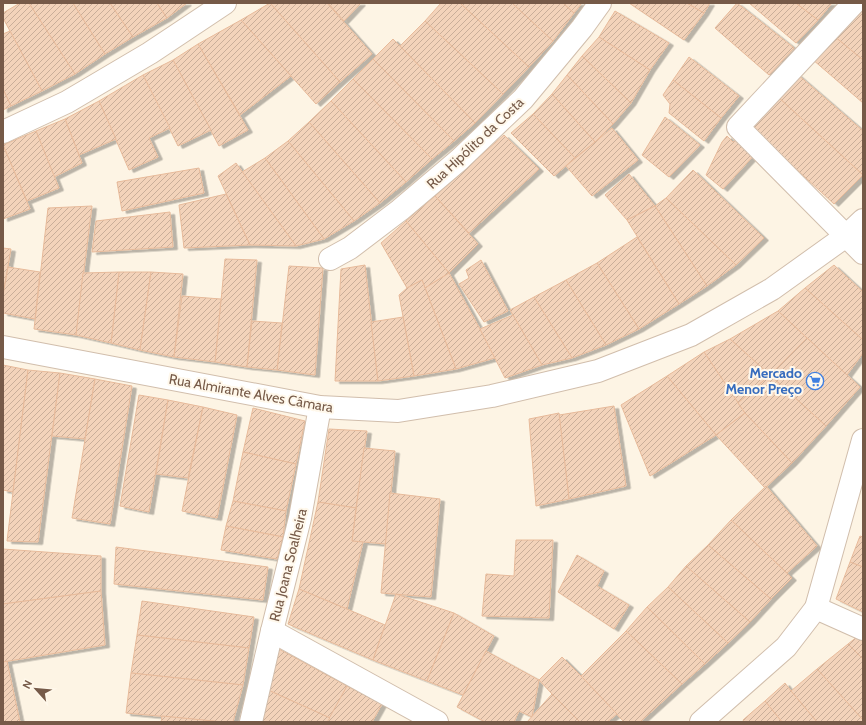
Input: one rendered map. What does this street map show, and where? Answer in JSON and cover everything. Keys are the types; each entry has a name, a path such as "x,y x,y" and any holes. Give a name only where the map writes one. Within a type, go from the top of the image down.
{"street":[{"path":"3,132 73,98 150,54 225,3"},
{"name":"Rua Hipólito da Costa","path":"330,259 350,248 394,215 459,160 523,99 582,28 600,3"},
{"path":"854,3 738,127 863,253"},
{"name":"Rua Almirante Alves Câmara","path":"3,347 320,407 398,411 492,396 598,371 691,334 772,289 846,236 863,220"},
{"name":"Rua Joana Soalheira","path":"251,722 300,518 320,407"},
{"path":"701,722 786,647 816,608 863,440"},
{"path":"816,608 863,629"},
{"path":"272,631 437,722"}],"building":[{"path":"20,3 29,3 75,74 42,91 3,18 3,13"},
{"path":"29,3 73,3 105,54 75,74"},
{"path":"73,3 110,3 133,37 105,54"},
{"path":"110,3 157,3 167,18 133,37"},
{"path":"157,3 187,3 167,18"},
{"path":"270,3 327,3 372,54 340,82"},
{"path":"270,3 340,82 316,104 241,20"},
{"path":"328,3 361,3 344,21"},
{"path":"441,3 460,3 529,67 503,94 425,21"},
{"path":"460,3 512,3 553,41 529,67"},
{"path":"512,3 563,3 574,13 553,41"},
{"path":"563,3 582,3 574,13"},
{"path":"629,3 687,3 704,13 684,40"},
{"path":"687,3 710,3 704,13"},
{"path":"737,3 794,48 769,75 715,28"},
{"path":"749,3 796,3 818,20 796,43"},
{"path":"796,3 832,3 818,20"},
{"path":"863,6 863,60 834,36"},
{"path":"615,11 669,43 650,70 599,37"},
{"path":"241,20 291,76 240,115 198,44"},
{"path":"425,21 503,94 475,123 400,46"},
{"path":"10,31 42,91 11,106 3,89 3,34"},
{"path":"834,36 863,60 863,103 812,59"},
{"path":"599,37 650,70 631,103 582,56"},
{"path":"393,39 475,123 454,141 373,59"},
{"path":"198,44 248,130 219,146 173,60"},
{"path":"582,56 631,103 613,124 567,75"},
{"path":"689,57 739,96 721,118 673,80"},
{"path":"373,59 454,141 432,159 353,79"},
{"path":"173,60 211,130 178,146 143,75"},
{"path":"797,74 863,131 863,175 778,97"},
{"path":"143,75 170,128 149,138 158,157 129,170 99,101"},
{"path":"567,75 613,124 595,142 552,94"},
{"path":"353,79 432,159 406,182 331,101"},
{"path":"673,80 721,118 704,141 669,113 670,104 663,95"},
{"path":"3,89 11,106 3,110"},
{"path":"552,94 595,142 575,158 533,114"},
{"path":"778,97 863,175 834,204 751,127"},
{"path":"99,101 116,139 79,155 65,119"},
{"path":"331,101 406,182 380,203 309,122"},
{"path":"533,114 575,158 554,176 511,133"},
{"path":"665,117 700,145 669,177 642,155"},
{"path":"65,119 82,163 54,177 36,131"},
{"path":"309,122 380,203 354,221 288,141"},
{"path":"612,128 638,160 592,196 566,166"},
{"path":"36,131 59,188 27,201 3,145"},
{"path":"504,135 539,169 469,233 435,196"},
{"path":"727,136 733,142 739,138 757,152 723,189 706,175 722,142"},
{"path":"288,141 354,221 324,239 265,158"},
{"path":"3,145 30,209 3,219"},
{"path":"265,158 324,239 296,246 242,172"},
{"path":"236,163 296,246 250,245 218,176"},
{"path":"199,168 204,193 122,211 117,182"},
{"path":"693,170 764,238 736,265 666,198"},
{"path":"629,174 655,206 627,220 605,195"},
{"path":"226,194 250,245 184,248 179,205"},
{"path":"435,196 478,244 449,273 406,221"},
{"path":"666,198 736,265 707,286 655,206"},
{"path":"92,206 76,335 34,329 48,208"},
{"path":"655,206 707,286 679,304 627,220"},
{"path":"170,212 173,247 92,252 96,221"},
{"path":"406,221 449,273 425,288 422,280 407,288 381,243"},
{"path":"637,237 679,304 639,329 597,263"},
{"path":"3,248 11,249 3,295"},
{"path":"225,259 257,260 247,367 215,362"},
{"path":"481,260 508,311 484,322 459,284 469,278 466,270"},
{"path":"597,263 639,329 606,345 566,280"},
{"path":"365,265 378,381 335,381 341,269"},
{"path":"834,265 863,292 863,340 805,288"},
{"path":"289,266 323,268 315,375 277,370"},
{"path":"8,267 40,272 35,319 3,313 3,295"},
{"path":"119,272 151,272 140,350 111,343"},
{"path":"119,272 111,343 76,335 83,273"},
{"path":"151,272 183,274 174,357 140,350"},
{"path":"449,273 495,358 456,369 425,288"},
{"path":"422,280 456,369 414,376 399,295 407,288"},
{"path":"566,280 606,345 572,358 534,297"},
{"path":"805,288 863,340 863,353 847,375 778,311"},
{"path":"182,296 221,299 215,362 174,357"},
{"path":"534,297 572,358 542,365 510,310"},
{"path":"778,311 807,338 770,375 730,339"},
{"path":"513,315 542,365 505,378 480,329"},
{"path":"403,317 414,376 378,381 371,322"},
{"path":"252,321 282,323 277,370 247,367"},
{"name":"Mercado Menor Preço","path":"807,338 860,387 826,426 770,375"},
{"path":"730,339 770,375 738,403 704,352"},
{"path":"704,352 745,413 716,435 667,376"},
{"path":"3,365 28,370 13,492 3,490"},
{"path":"28,370 60,373 38,542 7,541"},
{"path":"60,373 95,379 85,439 52,436"},
{"path":"770,375 826,426 792,463 745,413 738,403"},
{"path":"667,376 716,435 650,476 621,405"},
{"path":"95,379 132,386 110,524 72,518"},
{"path":"139,395 168,400 149,512 120,506"},
{"path":"168,400 203,407 188,478 156,474"},
{"path":"614,406 626,486 569,499 559,415"},
{"path":"203,407 237,415 217,518 182,511"},
{"path":"253,408 305,421 296,464 243,452"},
{"path":"559,413 569,499 536,506 529,419"},
{"path":"745,413 792,463 765,488 716,435"},
{"path":"329,429 367,431 356,508 318,502"},
{"path":"364,448 395,451 386,544 352,541"},
{"path":"243,452 296,464 286,511 233,501"},
{"path":"766,486 817,546 787,573 731,520"},
{"path":"390,493 440,499 431,597 381,593"},
{"path":"233,501 286,511 283,537 226,526"},
{"path":"318,502 356,508 352,541 363,542 347,609 299,589"},
{"path":"731,520 792,578 771,599 708,545"},
{"path":"226,526 283,537 277,559 221,550"},
{"path":"860,536 863,537 863,567 850,562"},
{"path":"516,540 553,540 549,618 482,616 486,574 514,576"},
{"path":"708,545 771,599 750,622 686,566"},
{"path":"116,547 268,567 263,600 114,584"},
{"path":"3,549 101,556 101,591 3,604"},
{"path":"577,555 604,571 597,586 629,605 614,629 558,592"},
{"path":"850,562 863,567 863,612 836,599"},
{"path":"686,566 750,622 728,643 668,587"},
{"path":"668,587 728,643 705,664 647,607"},
{"path":"299,589 385,625 373,660 288,624"},
{"path":"101,591 105,645 3,662 3,604"},
{"path":"396,594 454,613 427,681 373,660"},
{"path":"142,601 254,617 249,648 137,635"},
{"path":"647,607 705,664 682,684 626,631"},
{"path":"454,613 494,636 463,695 427,681"},
{"path":"626,631 682,684 640,722 624,722 581,676"},
{"path":"863,632 863,659 848,644"},
{"path":"137,635 249,648 243,685 131,673"},
{"path":"848,644 863,659 863,720 817,669"},
{"path":"279,649 347,686 330,718 268,690"},
{"path":"486,651 539,680 532,717 519,711 514,722 485,722 457,707"},
{"path":"562,657 617,714 607,722 580,722 552,694 539,680"},
{"path":"7,661 20,722 3,722 3,662"},
{"path":"817,669 863,720 863,722 817,722 791,691"},
{"path":"131,673 243,685 233,722 126,713"},
{"path":"785,683 817,722 782,722 765,701"},
{"path":"347,686 382,704 372,722 327,722"},
{"path":"268,690 330,718 327,722 260,722"},
{"path":"552,694 580,722 527,722"},
{"path":"765,701 782,722 744,722 743,720"},
{"path":"162,716 223,722 161,722"}],"place":[{"name":"Mercado Menor Preço","path":"815,381"}]}
